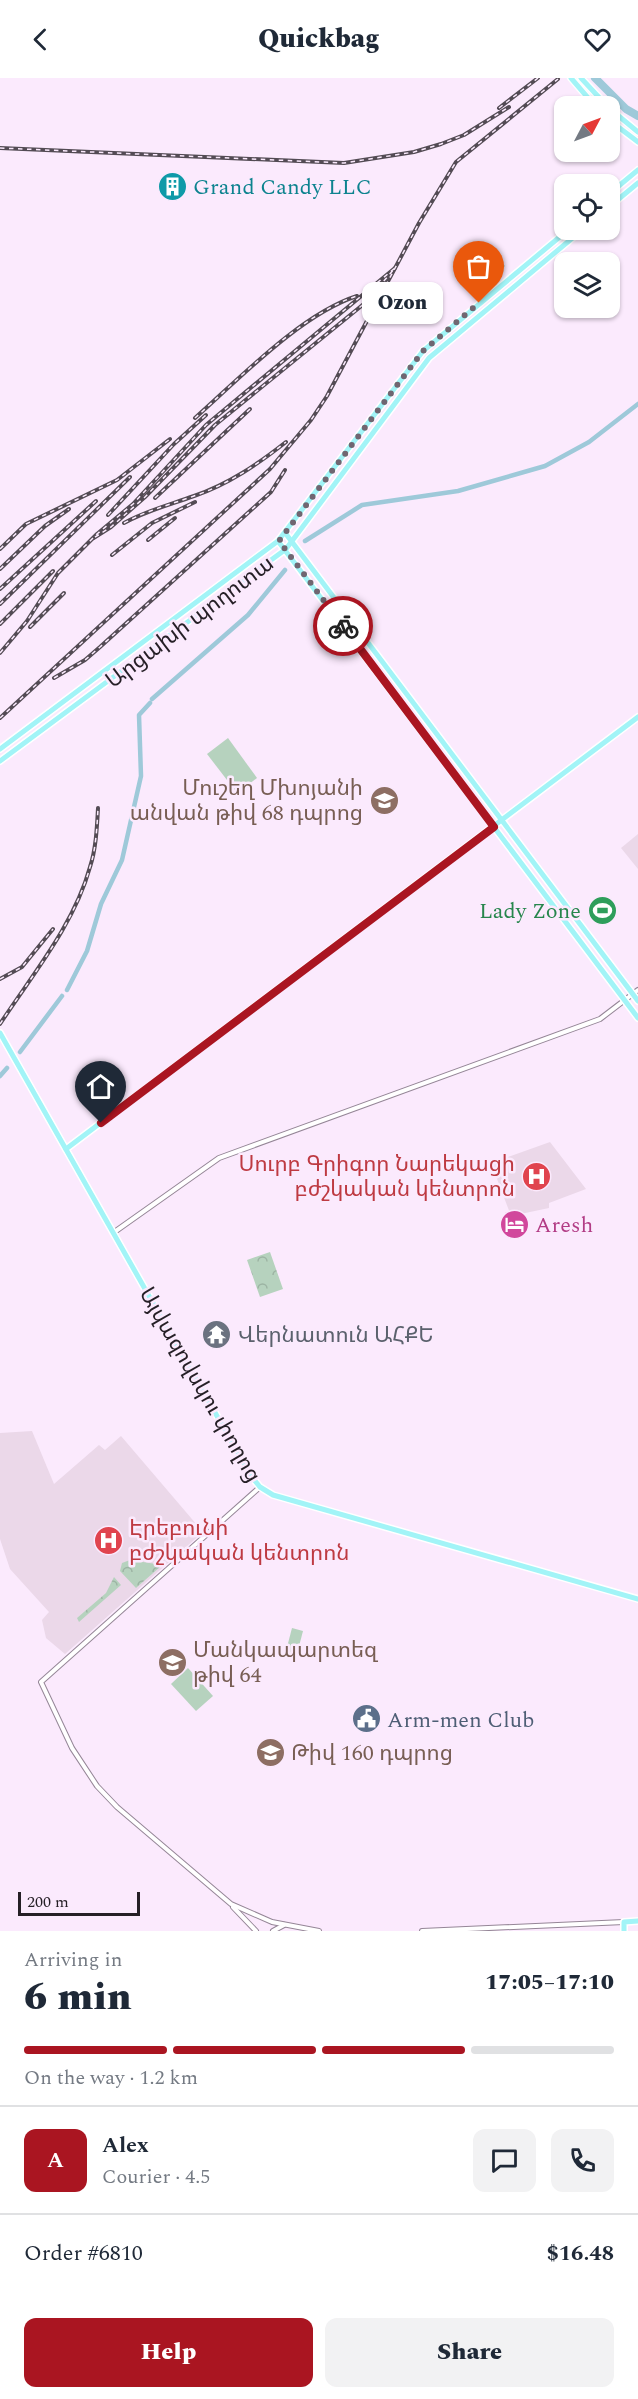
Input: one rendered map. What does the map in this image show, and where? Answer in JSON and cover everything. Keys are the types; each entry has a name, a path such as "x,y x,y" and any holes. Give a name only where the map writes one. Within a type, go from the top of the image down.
{"main road":[{"path":"571,78 586,96"},
{"path":"581,78 598,96"},
{"path":"620,118 638,132"},
{"path":"620,129 638,142"},
{"path":"620,185 638,170"},
{"path":"620,198 638,183"},
{"name":"Արցախի պողոտա","path":"0,761 286,549 422,366 441,347 570,240"},
{"path":"553,241 560,249"},
{"name":"Արցախի պողոտա","path":"0,749 279,541 415,361 433,342 553,241"},
{"path":"415,361 422,366"},
{"path":"366,426 374,431"},
{"path":"286,534 502,821 635,992 638,1001"},
{"path":"279,541 638,1018"},
{"path":"66,1149 638,717"},
{"name":"Այվազովսկու փողոց","path":"0,1033 251,1476 260,1487 273,1495 638,1599"},
{"path":"624,1931 624,1922 638,1921"}],"street":[{"path":"113,1233 219,1158 600,1019 635,992"},
{"path":"256,1931 231,1904 117,1807 97,1786 72,1748 41,1682 260,1487"},
{"path":"231,1904 299,1930 319,1931"},
{"path":"422,1931 624,1922"},
{"path":"273,1931 284,1925"}],"shaded area":[{"path":"638,834 638,869 621,848"},
{"name":"Սուրբ Գրիգոր Նարեկացի բժշկական կենտրոն","path":"550,1142 586,1189 549,1203 549,1208 511,1216 491,1163"},
{"path":"32,1431 54,1484 99,1445 105,1450 121,1436 203,1532 65,1654 46,1638 42,1620 49,1612 10,1569 0,1539 0,1433"}],"green space":[{"path":"490,249 505,266 489,280 474,262"},
{"path":"228,738 257,778 237,793 207,754"},
{"path":"270,1252 283,1289 260,1297 247,1260"},
{"path":"130,1560 156,1564 160,1567 136,1588 120,1571 122,1563"},
{"path":"114,1577 121,1585 79,1622 77,1618 106,1593"},
{"path":"292,1628 303,1631 297,1654 286,1651"},
{"path":"188,1668 213,1696 196,1711 171,1684"}],"waterway":[{"path":"595,78 626,109 638,116"},
{"path":"305,541 362,505 458,491 545,466 589,442 638,404"},
{"path":"152,699 248,615 285,570"},
{"path":"67,990 87,951 101,904 122,860 141,776 139,715 150,703"},
{"path":"20,1052 62,996"},
{"path":"0,1076 7,1068"}],"railway":[{"path":"499,108 538,78"},
{"path":"0,718 270,469 311,420 327,396 419,223 456,162 558,79"},
{"path":"0,148 344,163 414,152 441,144 464,135 509,107"},
{"path":"0,653 27,621 58,573 97,534 133,504 206,425 395,268 365,303 215,425 145,497 111,527 92,539"},
{"path":"195,418 293,332 314,317 357,296"},
{"path":"155,498 250,409"},
{"path":"108,515 174,444 206,415"},
{"path":"0,549 26,524 117,480 170,439"},
{"path":"124,523 219,486 254,466 286,442"},
{"path":"54,678 85,660 100,647 271,492 285,470"},
{"path":"0,604 130,477"},
{"path":"0,589 96,501"},
{"path":"112,555 152,523 195,502"},
{"path":"0,569 45,526 69,509"},
{"path":"148,540 175,518"},
{"path":"0,624 53,571"},
{"path":"30,627 64,593"},
{"path":"0,1024 51,949 74,909 92,860 98,808"},
{"path":"0,979 22,967 53,929"}],"way so far":[{"path":"343,626 279,541 423,351 479,303"}],"place":[{"name":"Grand Candy LLC","path":"172,186"},
{"name":"Ozon","path":"479,303"},
{"name":"Մուշեղ Մխոյանի անվան թիվ 68 դպրոց","path":"384,800"},
{"name":"Lady Zone","path":"602,910"},
{"name":"Սուրբ Գրիգոր Նարեկացի բժշկական կենտրոն","path":"536,1176"},
{"name":"Aresh","path":"514,1224"},
{"name":"Վերնատուն ԱՀՔԵ","path":"217,1334"},
{"name":"Էրեբունի բժշկական կենտրոն","path":"108,1540"},
{"name":"Մանկապարտեզ թիվ 64","path":"172,1662"},
{"name":"Arm-men Club","path":"366,1719"},
{"name":"Թիվ 160 դպրոց","path":"270,1752"}],"route":[{"path":"101,1123 494,827 343,626"}]}
